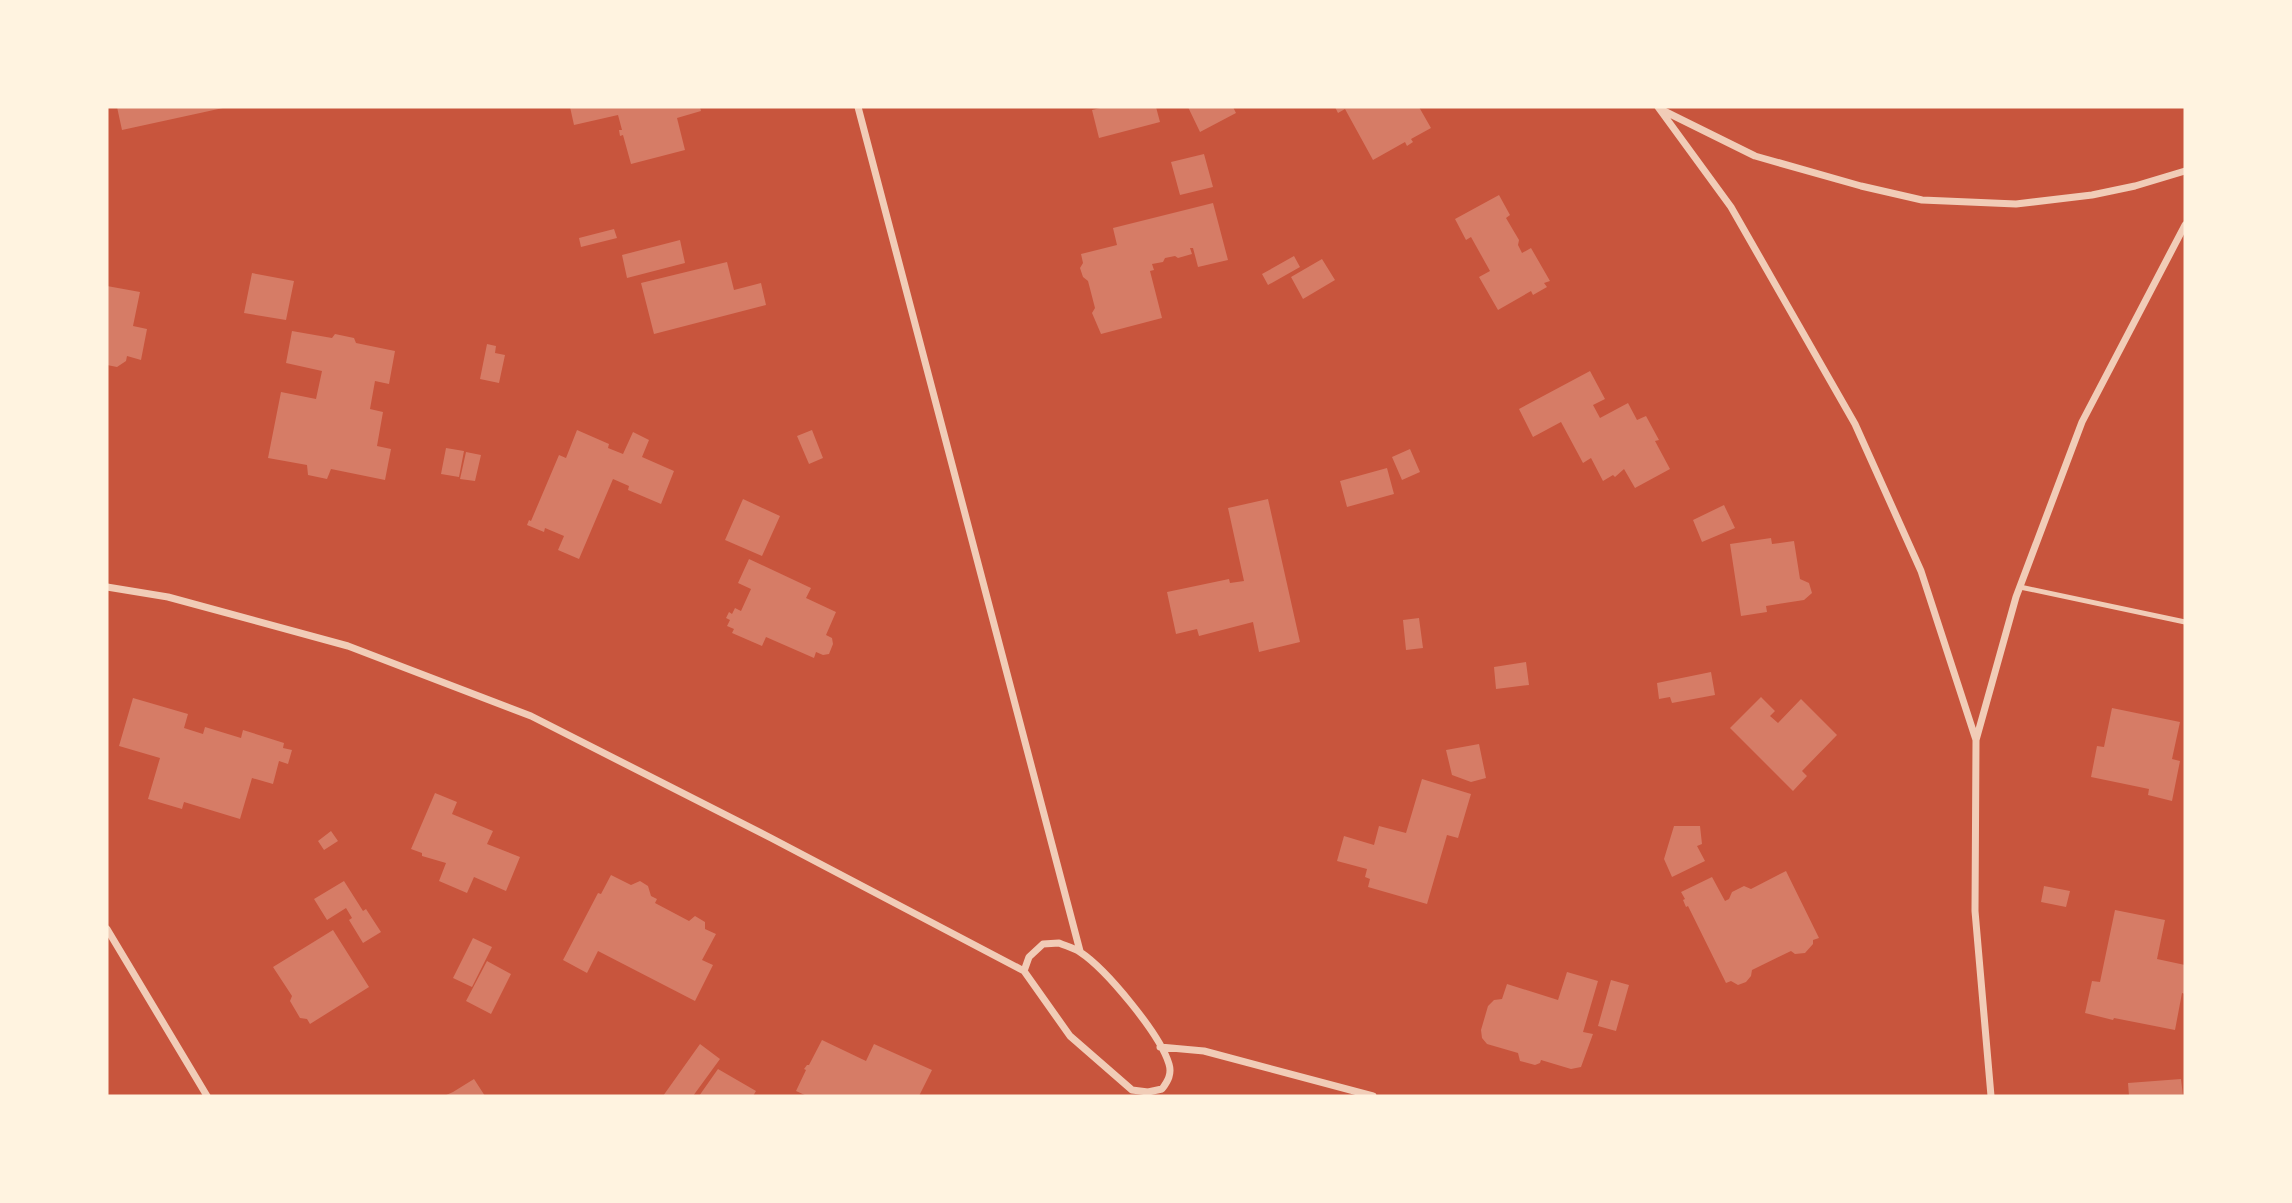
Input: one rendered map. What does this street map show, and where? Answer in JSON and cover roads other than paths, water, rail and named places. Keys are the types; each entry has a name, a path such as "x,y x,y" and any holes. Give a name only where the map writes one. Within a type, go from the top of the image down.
{"street":[{"path":"858,107 1080,951"},
{"path":"1659,108 1755,156 1922,200 2016,204 2054,200 2135,186 2185,171"},
{"path":"1659,108 1731,207 1855,424 1921,571 1976,740"},
{"path":"1991,1096 1975,911 1976,740 2020,587 2082,422 2185,225"},
{"path":"107,587 168,597 348,646 531,716 1024,971 1070,1035 1132,1093 1162,1089 1170,1078 1169,1065 1160,1047 1138,1012 1080,951 1059,943 1043,944 1029,957 1024,971"},
{"path":"107,929 207,1096"},
{"path":"1160,1047 1204,1051 1373,1096"}],"lane":[{"path":"2020,587 2185,622"}]}
